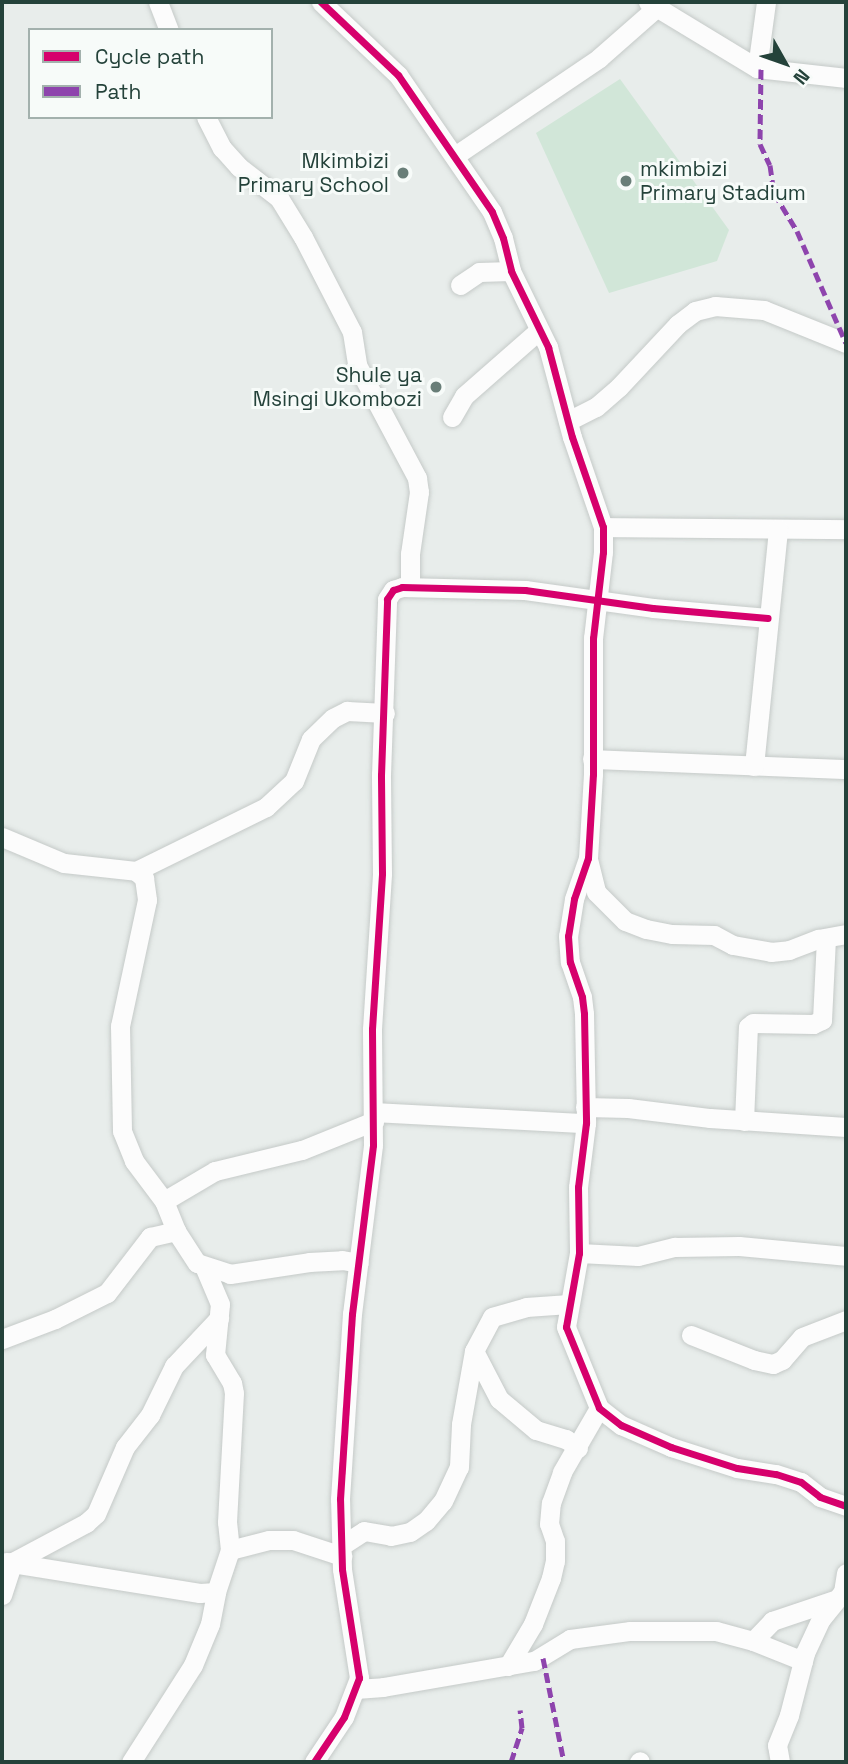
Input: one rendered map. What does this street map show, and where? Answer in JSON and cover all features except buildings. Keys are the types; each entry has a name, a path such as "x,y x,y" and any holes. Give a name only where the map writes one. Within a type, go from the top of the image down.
{"street":[{"path":"158,2 168,28"},
{"path":"321,2 398,75 456,155 492,212 512,271 538,331 548,347 568,421 603,527 603,552 595,600 588,858 596,892 625,921 646,929 713,935 733,945 763,951 789,950 846,934"},
{"path":"757,68 766,2"},
{"path":"456,155 599,58 652,5 757,68 846,78"},
{"path":"207,119 222,148 239,167 279,198 303,237 352,332 357,365 418,478 419,492 410,554 410,586"},
{"path":"460,285 479,272 512,271"},
{"path":"568,421 596,407 619,387 678,324 695,311 715,306 764,310 846,343"},
{"path":"452,417 464,396 538,331"},
{"path":"603,527 846,529"},
{"path":"754,766 778,529"},
{"path":"314,1762 344,1717 356,1689 359,1672 347,1606 341,1551 345,1416 373,1116 372,1029 382,873 381,775 385,713 386,604 393,590 410,586 525,590 768,618"},
{"path":"2,837 64,863 136,871 267,807 294,781 312,739 323,724 347,711 385,713"},
{"path":"592,759 846,769"},
{"path":"588,858 574,899 568,936 570,962 582,997 584,1014 585,1115 578,1187 579,1253 566,1327 599,1408 621,1424 671,1447 737,1468 795,1480 820,1497 846,1507"},
{"path":"131,1762 193,1665 213,1615 216,1592 230,1550 227,1522 235,1407 232,1383 215,1355 219,1299 205,1268 188,1252 176,1231 164,1201 134,1161 124,1139 121,1123 120,1026 136,964 148,894 144,878 136,871"},
{"path":"744,1121 748,1027 753,1023 813,1024 822,1020 826,938"},
{"path":"164,1201 215,1171 302,1150 373,1116 585,1115 628,1108 744,1121 846,1126"},
{"path":"2,1339 55,1319 107,1293 150,1237 176,1231"},
{"path":"579,1253 638,1256 675,1247 738,1246 846,1256"},
{"path":"205,1268 230,1274 319,1262 359,1263"},
{"path":"341,1551 363,1531 391,1536 410,1532 426,1521 443,1501 459,1467 461,1424 474,1351 489,1321 496,1314 543,1304 569,1304"},
{"path":"7,1562 86,1523 96,1514 125,1447 149,1415 174,1366 219,1318"},
{"path":"691,1335 754,1360 773,1364 782,1360 802,1337 846,1320"},
{"path":"474,1351 499,1399 536,1430 566,1439 578,1448"},
{"path":"508,1665 533,1625 551,1578 555,1548 549,1513 562,1472 599,1408"},
{"path":"230,1550 269,1540 293,1539 341,1551"},
{"path":"7,1562 200,1594 216,1592"},
{"path":"2,1595 7,1562"},
{"path":"779,1762 777,1745 803,1661 821,1619 844,1590 846,1573"},
{"path":"754,1641 772,1621 838,1598"},
{"path":"356,1689 383,1687 539,1660 570,1639 605,1633 698,1630 732,1634 803,1661"}],"green space":[{"name":"mkimbizi Primary Stadium","path":"620,79 729,230 717,261 609,293 536,133"}],"marked path":[{"path":"761,69 760,144 770,165 774,193 797,231 846,343"},
{"path":"543,1658 564,1762"},
{"path":"511,1762 522,1728 520,1710"}],"cycle path":[{"path":"321,2 398,75 492,212 503,238 511,271 548,347 572,437 603,527 603,552 593,638 593,774 588,858 574,899 568,936 570,962 582,997 584,1014 586,1123 578,1187 579,1253 566,1327 599,1408 621,1425 671,1447 737,1468 776,1474 801,1482 820,1497 846,1506"},
{"path":"314,1762 344,1717 359,1678 342,1569 340,1499 352,1314 373,1145 372,1029 382,873 381,775 387,599 393,590 402,587 525,590 653,608 768,618"}],"place":[{"name":"Mkimbizi Primary School","path":"403,173"},
{"name":"mkimbizi Primary Stadium","path":"626,181"},
{"name":"Shule ya Msingi Ukombozi","path":"436,387"}]}
